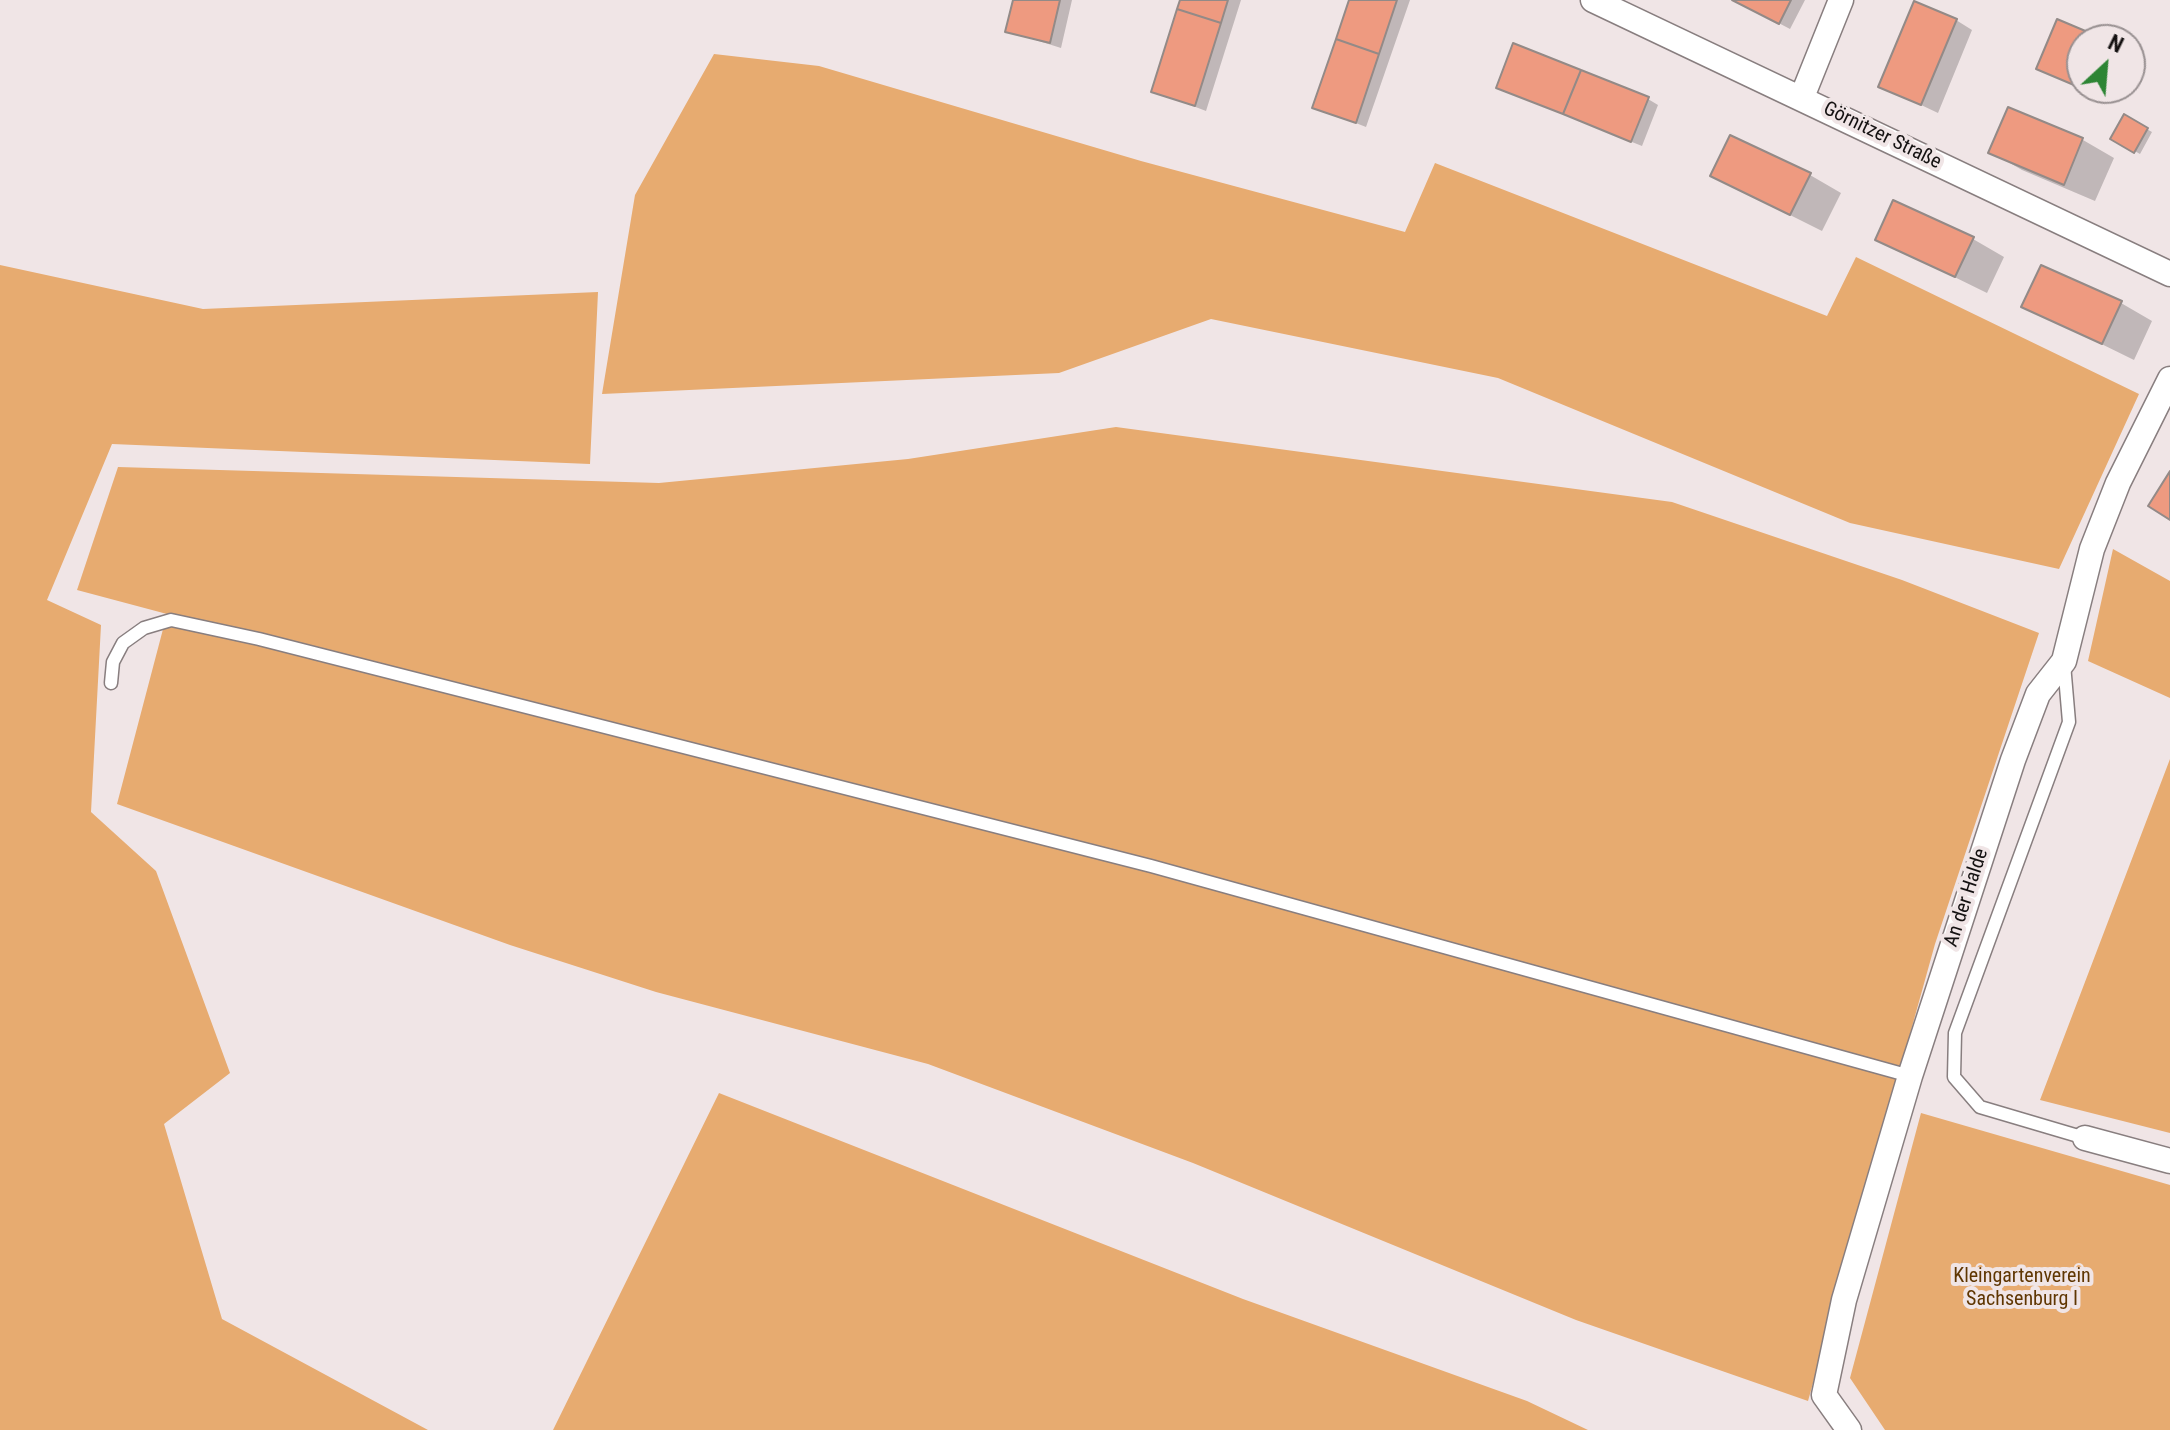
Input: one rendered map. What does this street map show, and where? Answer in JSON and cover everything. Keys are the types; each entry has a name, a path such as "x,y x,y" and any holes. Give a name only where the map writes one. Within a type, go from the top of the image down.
{"street":[{"name":"Görnitzer Straße","path":"1593,0 2170,274"},
{"path":"1802,97 1841,0"},
{"name":"An der Halde","path":"1849,1430 1824,1395 1844,1300 1910,1076 2013,760 2038,694 2064,661 2092,549 2118,483 2170,379"},
{"path":"2085,1138 2170,1161"}],"lane":[{"path":"111,683 113,662 123,643 144,628 171,620 259,639 1166,870 1910,1076"},
{"path":"2064,661 2069,722 1955,1033 1954,1077 1980,1107 2085,1138"}],"green space":[{"path":"714,54 819,66 1141,161 1405,232 1435,163 1827,316 1856,257 2139,394 2059,569 1850,523 1498,378 1211,319 1059,373 602,394 635,195"},
{"path":"0,265 203,309 598,292 590,464 112,444 47,600 101,625 91,812 156,871 230,1073 164,1124 222,1319 428,1430 0,1430"},
{"path":"1116,427 1672,502 1902,580 2039,633 1935,944 1808,1401 1576,1320 1193,1163 928,1064 656,992 510,945 117,804 167,614 77,590 118,467 659,483 908,459"},
{"path":"2113,549 2170,581 2170,698 2088,661"},
{"path":"2170,759 2170,1133 2040,1100"},
{"path":"719,1093 1243,1299 1527,1401 1588,1430 553,1430"},
{"name":"Kleingartenverein Sachsenburg I","path":"1921,1113 2170,1185 2170,1430 1885,1430 1850,1378"}],"building":[{"path":"1013,0 1060,0 1050,43 1005,32"},
{"path":"1180,0 1228,0 1221,23 1177,9"},
{"path":"1349,0 1397,0 1379,54 1336,39"},
{"path":"1732,0 1791,0 1779,24"},
{"path":"1914,1 1957,19 1921,105 1878,87"},
{"path":"1177,9 1221,23 1195,106 1151,92"},
{"path":"2057,19 2069,24 2066,24 2066,82 2036,69"},
{"path":"1336,39 1379,54 1356,123 1312,108"},
{"path":"1513,43 1581,70 1563,114 1496,88"},
{"path":"1581,70 1649,97 1631,142 1563,114"},
{"path":"2008,107 2083,138 2064,185 1988,153"},
{"path":"2124,114 2148,128 2134,153 2110,139"},
{"path":"1730,135 1811,173 1790,215 1710,176"},
{"path":"1893,200 1974,237 1955,277 1875,240"},
{"path":"2041,265 2122,301 2102,344 2021,307"},
{"path":"2170,471 2170,520 2148,506"}]}
